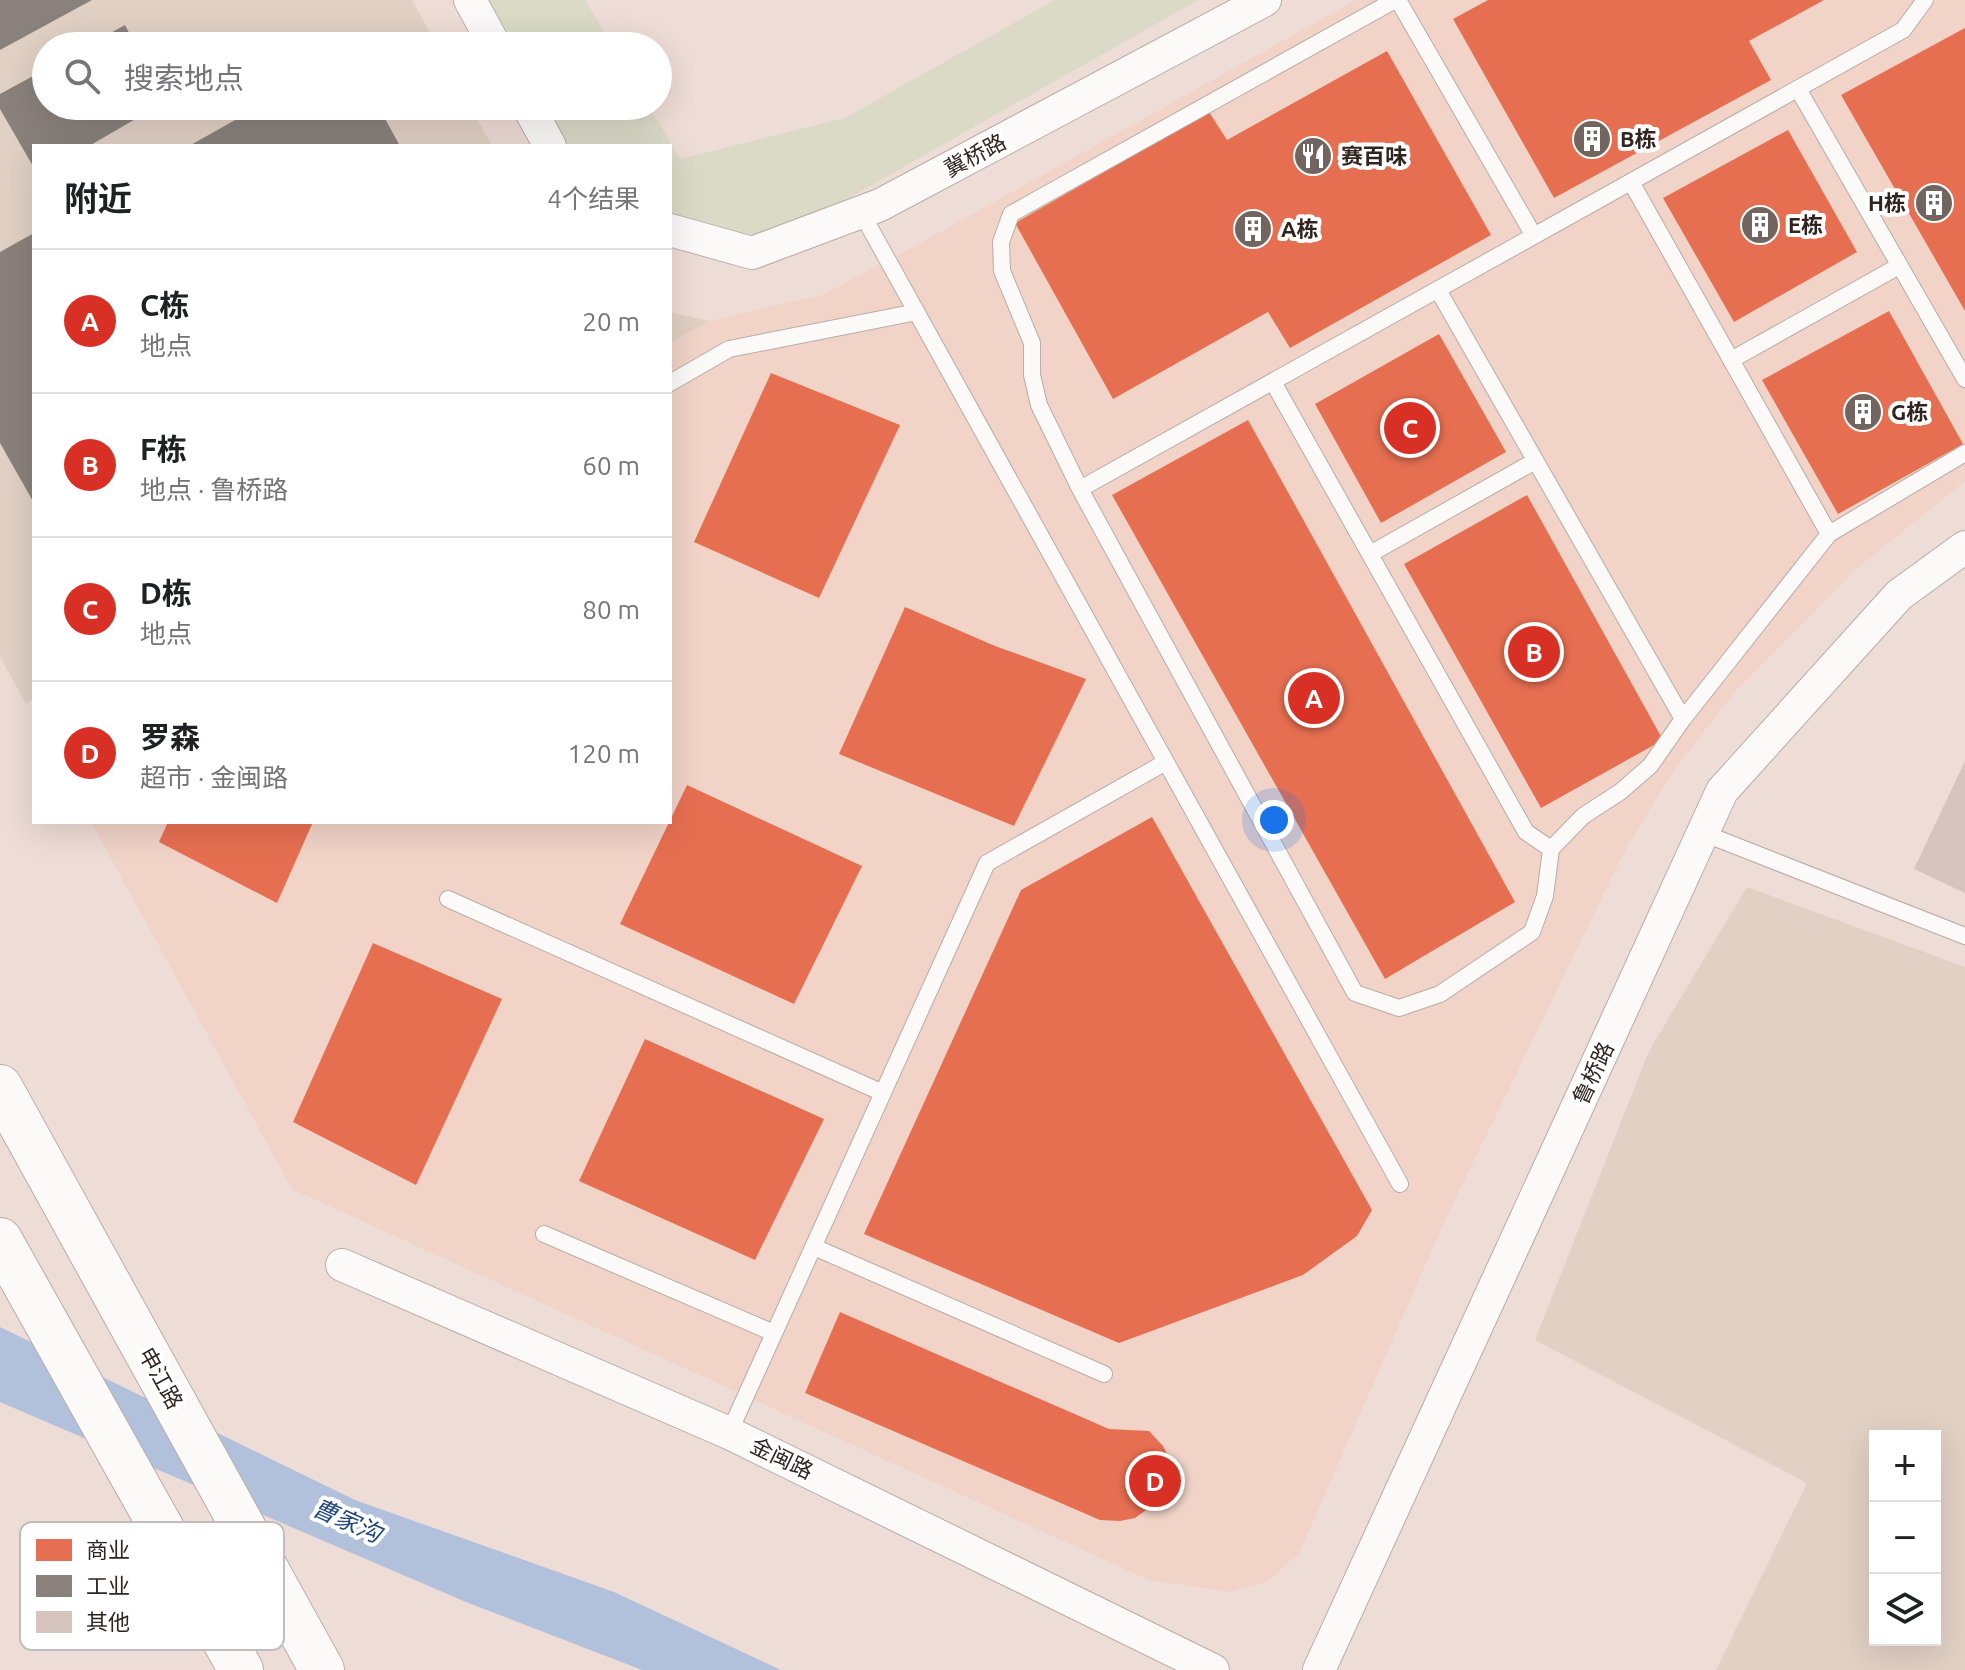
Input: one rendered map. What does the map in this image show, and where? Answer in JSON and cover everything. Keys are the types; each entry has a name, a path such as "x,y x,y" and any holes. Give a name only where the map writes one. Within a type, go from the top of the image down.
{"main road":[{"name":"申江路","path":"0,1087 240,1522"},
{"path":"0,1240 158,1522"},
{"name":"申江路","path":"284,1601 322,1670"},
{"path":"230,1650 241,1670"}],"street":[{"path":"470,0 487,32"},
{"name":"冀桥路","path":"672,231 752,253 880,205 1265,0"},
{"path":"536,120 549,144"},
{"name":"鲁桥路","path":"1319,1670 1722,791 1899,595 1965,547"},
{"name":"金闽路","path":"342,1265 729,1433 1213,1670"}],"lane":[{"path":"1534,236 1396,0 1011,214 1001,242 1002,271 1032,343 1032,375 1039,405 1080,489 1355,993 1399,1008 1440,994 1532,932 1545,896 1551,849 1583,816 1620,792 1650,766 1683,719 1829,534 1965,453"},
{"path":"1080,489 1903,30 1925,0"},
{"path":"1798,89 1965,379"},
{"path":"1631,182 1829,534"},
{"path":"861,212 1400,1184"},
{"path":"1731,360 1899,266"},
{"path":"1438,290 1683,719"},
{"path":"672,382 729,349 917,312"},
{"path":"1273,382 1526,832 1551,849"},
{"path":"1370,554 1535,461"},
{"path":"729,1433 987,863 1166,762"},
{"path":"1703,833 1965,936"},
{"path":"448,899 883,1093"},
{"path":"544,1234 774,1333"},
{"path":"814,1247 1104,1374"}],"shaded area":[{"path":"0,0 412,0 429,32 32,32 32,120 478,120 491,144 32,144 32,700 26,704 0,657"},
{"path":"1356,0 1965,0 1965,481 1855,570 1733,694 1674,770 1623,854 1446,1218 1299,1553 1268,1581 1232,1592 1149,1580 292,1189 92,824 672,824 672,342 709,321 822,295"},
{"path":"672,312 709,321 672,342"},
{"path":"1747,887 1965,967 1965,1670 1716,1670 1807,1483 1535,1340 1649,1051"}],"green space":[{"path":"470,0 585,0 604,32 487,32"},
{"path":"1055,0 1198,0 752,253 672,221 672,145 680,159 845,118"},
{"path":"536,120 657,120 671,144 549,144"}],"water":[{"name":"曹家沟","path":"0,1327 355,1500 614,1592 781,1670 642,1670 466,1602 0,1402"}],"building: 商业":[{"name":"B栋","path":"1488,0 1824,0 1749,41 1771,80 1554,198 1453,19"},
{"name":"H栋","path":"1965,28 1965,311 1841,95"},
{"name":"A栋","path":"1387,51 1491,235 1290,348 1268,312 1113,399 1015,223 1209,112 1227,140"},
{"name":"E栋","path":"1788,130 1857,252 1734,322 1663,198"},
{"name":"G栋","path":"1889,311 1963,444 1838,514 1762,380"},
{"path":"1439,334 1506,452 1381,523 1315,404"},
{"path":"771,373 900,425 819,598 694,542"},
{"path":"1248,420 1515,902 1385,979 1112,495"},
{"path":"1527,495 1663,740 1541,808 1404,564"},
{"path":"905,607 995,646 1086,679 1014,826 839,754"},
{"path":"687,785 862,866 794,1004 620,924 668,824 672,824 672,816"},
{"path":"1152,817 1372,1210 1357,1236 1303,1275 1119,1343 864,1234 1021,890"},
{"path":"167,824 312,824 277,903 159,842"},
{"path":"373,943 502,999 416,1185 293,1122"},
{"path":"645,1039 824,1119 755,1260 579,1181"},
{"path":"840,1312 1109,1429 1149,1431 1163,1446 1172,1463 1172,1484 1163,1498 1135,1518 1100,1520 805,1393"}],"building: 工业":[{"path":"0,0 92,0 32,32 0,50"},
{"path":"125,25 129,32 112,32"},
{"path":"32,77 32,120 134,120 92,144 32,144 32,165 0,109 0,94"},
{"path":"235,120 386,120 399,144 193,144"},
{"path":"32,234 32,499 0,443 0,252"}],"building: 其他":[{"path":"1965,761 1965,893 1914,869"}],"place":[{"name":"B栋","path":"1592,139"},
{"name":"赛百味","path":"1313,156"},
{"name":"H栋","path":"1934,203"},
{"name":"E栋","path":"1760,225"},
{"name":"A栋","path":"1253,229"},
{"name":"G栋","path":"1863,412"},
{"name":"D栋","path":"1410,428"},
{"name":"F栋","path":"1534,652"},
{"name":"C栋","path":"1314,698"},
{"name":"罗森","path":"1155,1481"}]}
